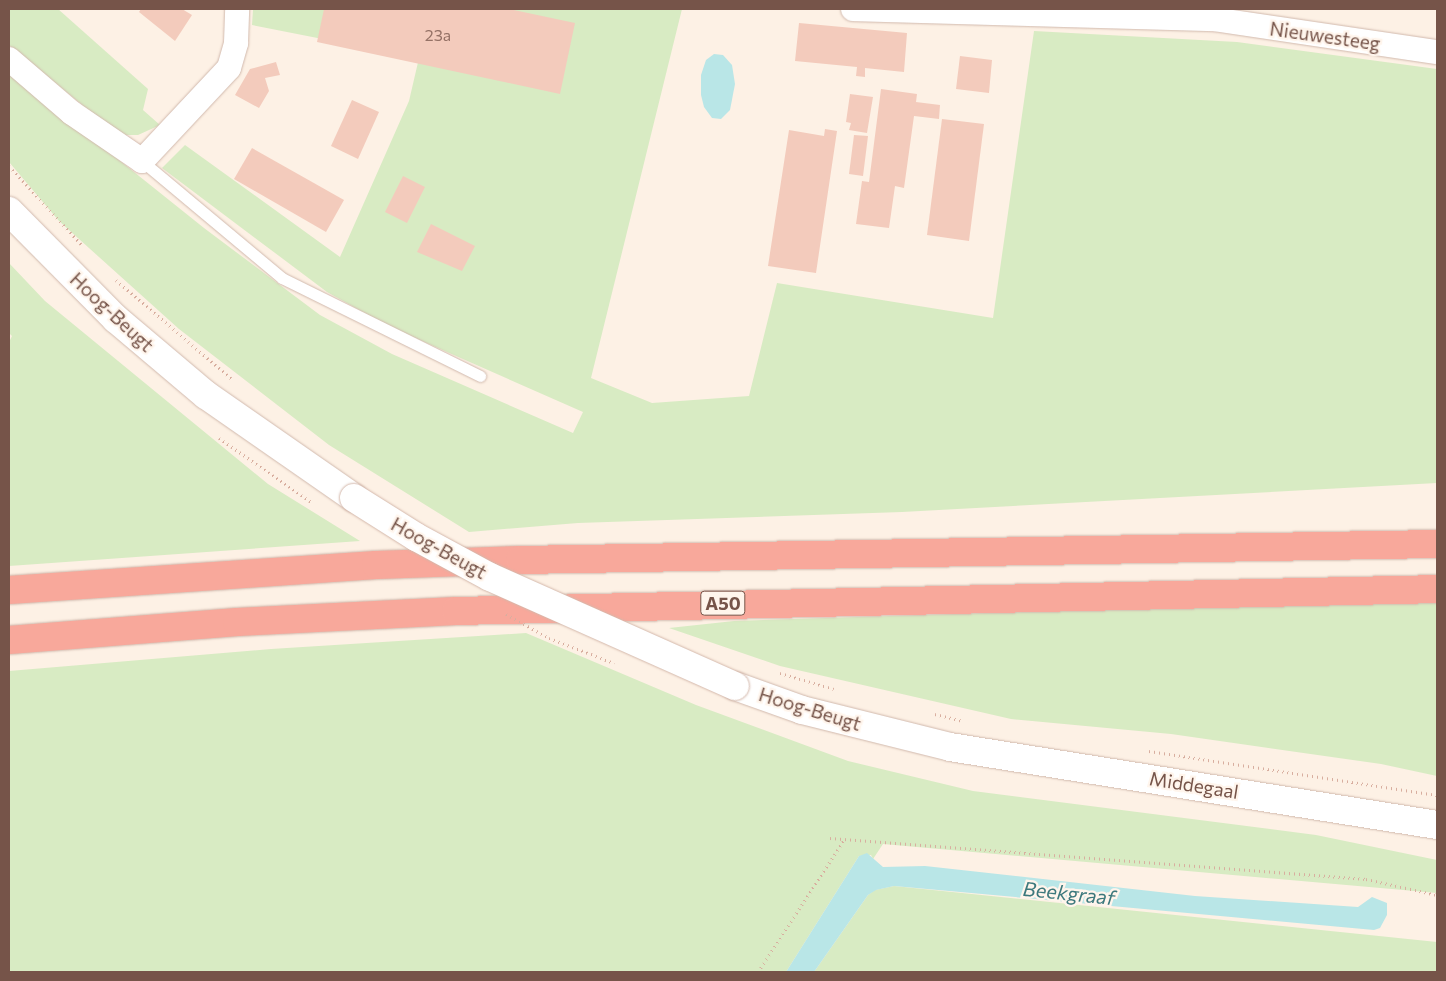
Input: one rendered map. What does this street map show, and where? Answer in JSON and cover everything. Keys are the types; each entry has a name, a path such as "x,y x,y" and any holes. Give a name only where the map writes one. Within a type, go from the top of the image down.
{"highway":[{"path":"9,590 424,563 1437,544"},
{"name":"A50","path":"9,640 237,622 475,610 1437,588"}],"street":[{"path":"9,59 72,113 142,161 166,132 229,68 236,43 237,9"},
{"name":"Nieuwesteeg","path":"853,9 1214,19 1437,52"},
{"name":"Hoog-Beugt","path":"9,211 116,318 206,395 354,498 416,537 490,577 736,686 802,710 950,747"},
{"name":"Middegaal","path":"950,747 1437,825"}],"lane":[{"path":"142,161 282,278 480,376"}],"path":[{"name":"Hoog-Beugt","path":"9,166 88,251"},
{"name":"Hoog-Beugt","path":"115,279 241,387"},
{"name":"Hoog-Beugt","path":"772,670 838,690"},
{"path":"932,714 971,722"},
{"name":"Middegaal","path":"1143,750 1437,795"},
{"path":"830,838 1366,879 1437,895"},
{"path":"758,972 844,840"}],"green space":[{"path":"9,9 58,9 148,89 143,110 160,125 138,135 119,135 9,45"},
{"path":"253,9 682,9 591,378 652,403 749,396 777,283 993,318 1034,31 1237,42 1437,69 1437,483 902,512 578,523 469,532 329,445 179,329 59,221 9,162 9,72 204,228 320,315 392,354 573,433 583,412 388,326 327,292 162,168 185,145 340,257 409,101 419,58 252,25"},
{"path":"9,263 45,301 268,484 360,541 9,566 9,342 12,336 9,333"},
{"path":"1437,599 1437,776 1381,764 1171,734 1011,719 780,666 669,628 734,621"},
{"path":"526,633 696,705 848,761 973,791 1316,835 1437,860 1437,893 883,844 873,859 871,855 859,856 786,972 9,972 9,671 271,649"},
{"path":"894,886 1437,942 1437,972 814,972 868,895 875,890"}],"water":[{"path":"714,54 723,55 732,65 735,84 730,110 721,119 712,118 704,107 701,95 701,75 706,60"},
{"name":"Beekgraaf","path":"867,853 883,867 925,866 1195,896 1358,907 1372,897 1387,903 1387,915 1380,928 1374,930 894,886 876,890 868,895 814,972 786,972 859,856"}],"building":[{"path":"141,9 182,9 192,15 175,41 139,12"},
{"path":"324,9 509,9 575,23 560,94 317,42"},
{"path":"799,23 907,33 904,72 865,68 865,77 856,76 857,67 795,61"},
{"path":"960,56 992,60 989,93 956,89"},
{"path":"276,62 280,75 265,78 269,91 259,108 235,95 250,69"},
{"path":"881,89 917,94 916,102 940,105 939,119 914,116 904,188 895,186 889,228 856,224 862,181 869,182"},
{"path":"850,94 873,97 867,133 849,130 851,123 846,122"},
{"path":"352,100 379,112 358,159 331,146"},
{"path":"942,119 984,124 969,241 927,235"},
{"path":"825,129 837,131 816,273 768,266 789,130 824,136"},
{"path":"854,135 868,136 863,176 849,174"},
{"path":"252,148 344,200 326,232 234,179"},
{"path":"403,176 425,187 407,223 385,212"},
{"path":"431,224 475,246 462,271 417,252"}]}
